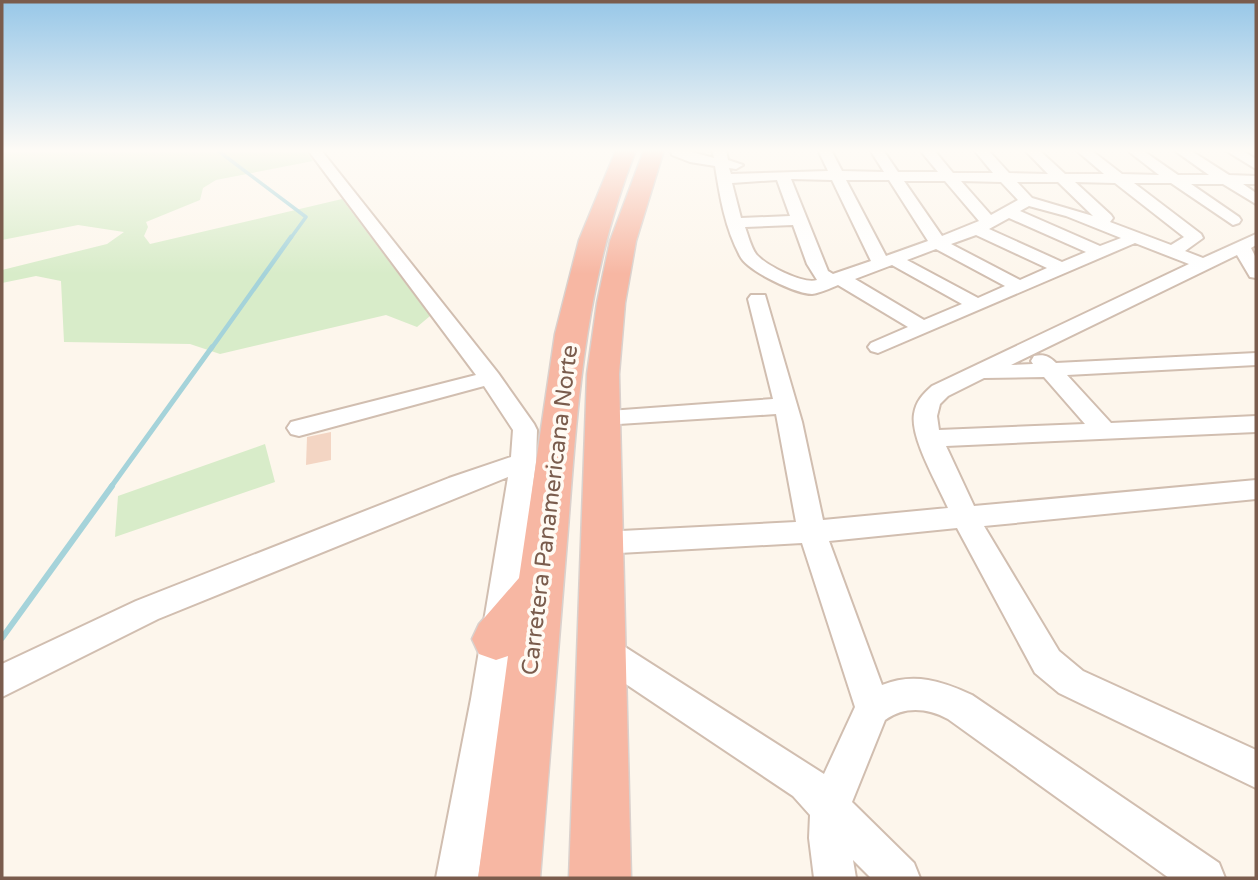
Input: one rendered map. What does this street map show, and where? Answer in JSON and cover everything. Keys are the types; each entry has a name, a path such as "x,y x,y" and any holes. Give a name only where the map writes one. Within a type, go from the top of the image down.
{"highway":[{"name":"Carretera Panamericana Norte","path":"509,878 560,405 574,310 607,191"},
{"name":"Carretera Panamericana Norte","path":"600,878 603,374 623,241 643,191"},
{"path":"496,639 541,584"}],"street":[{"path":"346,191 490,378 525,430 523,462 457,878"},
{"path":"728,191 735,223 749,257 776,275 812,288 939,244 983,226 1027,201"},
{"path":"793,191 799,220 821,274 922,327"},
{"path":"846,191 887,262 975,304"},
{"path":"904,191 939,244 1018,286"},
{"path":"957,191 983,226 1061,268"},
{"path":"1018,191 1027,201 1100,223 1204,264"},
{"path":"1075,191 1105,218 1100,223"},
{"path":"1134,191 1195,239 1172,251"},
{"path":"1190,191 1233,220"},
{"path":"1009,212 1100,252"},
{"path":"735,223 799,220"},
{"path":"878,347 1136,237"},
{"path":"1256,273 1249,242 940,391 929,402 925,416 931,439 965,517 1047,662 1071,682 1256,769"},
{"path":"758,299 785,406 812,532 873,708"},
{"path":"1029,348 1106,432"},
{"path":"976,374 1256,359"},
{"path":"299,428 490,378"},
{"path":"603,417 785,406"},
{"path":"931,439 1256,424"},
{"path":"2,681 147,610 458,485 523,462"},
{"path":"601,543 812,532 1256,489"},
{"path":"602,650 806,783 899,878"},
{"path":"835,878 828,825 831,807 873,708 881,701 911,693 928,693 945,699 976,718 1204,878"}],"green space":[{"path":"2,191 202,191 200,200 146,222 148,227 144,236 150,244 342,199 430,316 417,327 386,315 220,354 190,344 64,342 61,281 36,276 2,283 2,270 107,244 124,232 78,225 2,240"},
{"path":"265,444 275,482 115,537 118,496"}],"building":[{"path":"331,432 331,460 306,465 307,437"}],"waterway":[{"path":"272,191 306,217 290,239"},
{"path":"211,349 291,237"},
{"path":"111,487 212,347"},
{"path":"2,638 112,486"}]}
